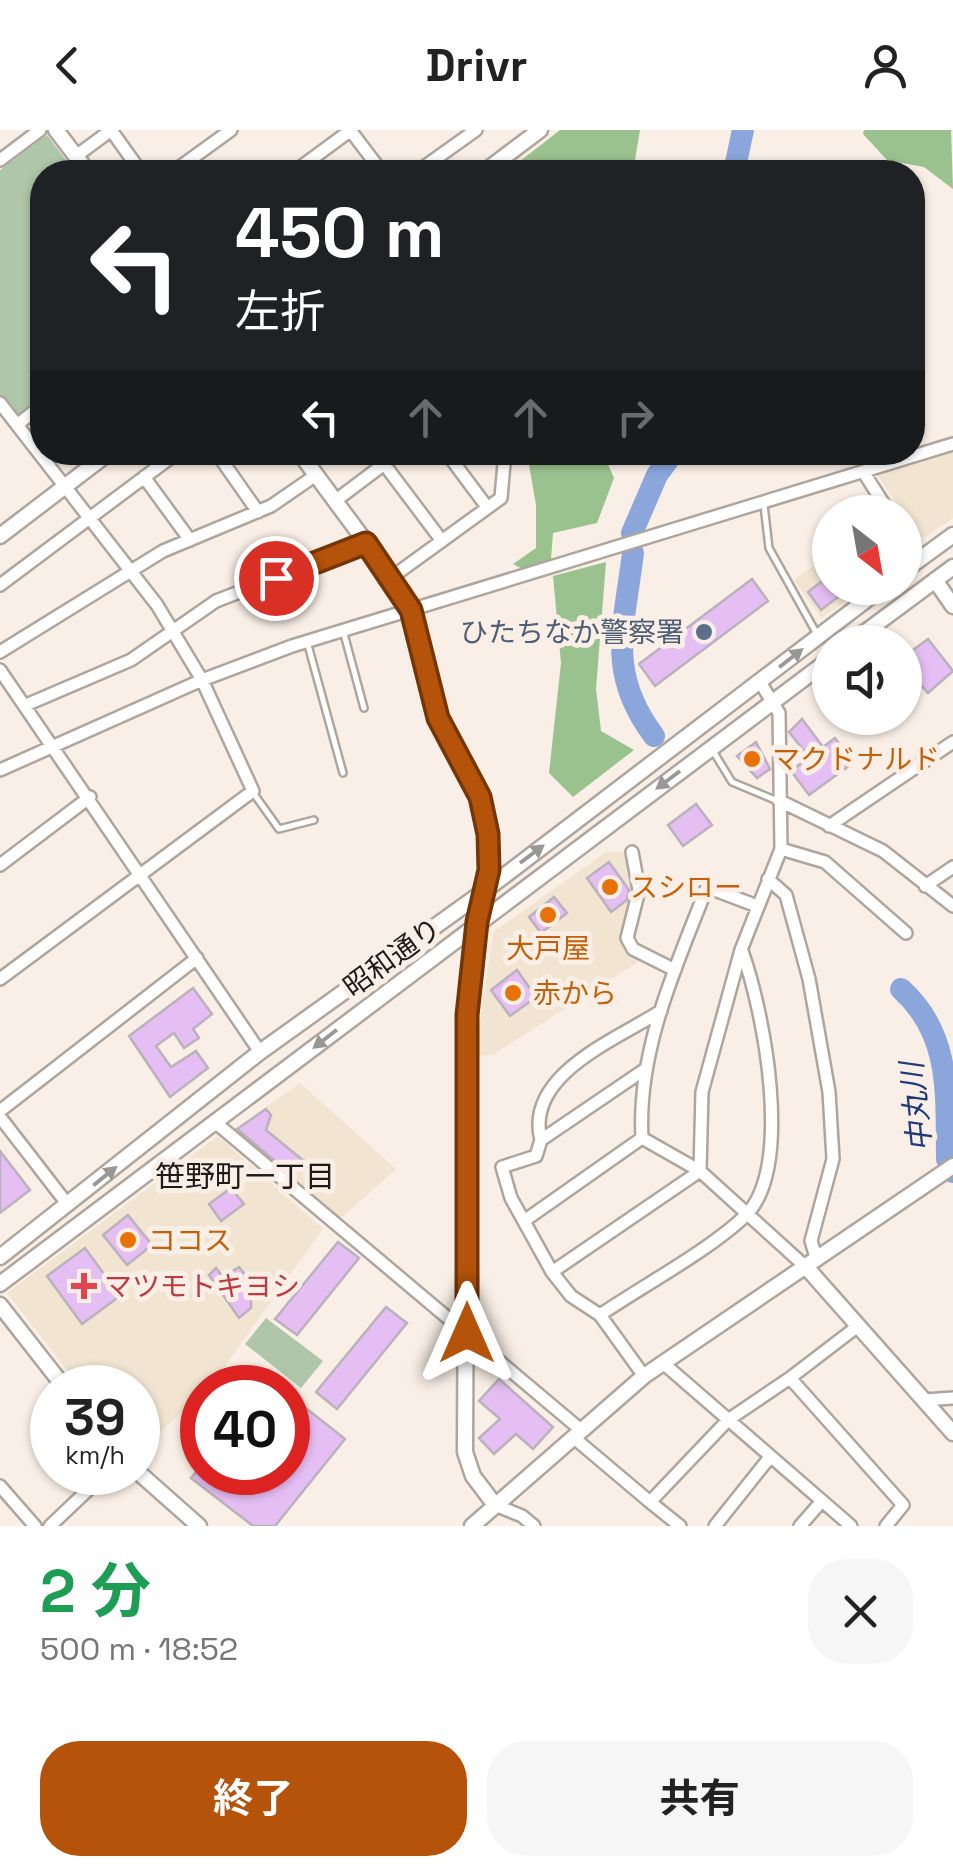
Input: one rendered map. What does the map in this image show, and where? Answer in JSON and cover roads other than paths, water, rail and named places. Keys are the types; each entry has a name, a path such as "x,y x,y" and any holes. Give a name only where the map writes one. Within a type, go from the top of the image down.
{"street":[{"path":"0,160 40,130"},
{"path":"56,130 79,160"},
{"path":"189,160 230,130"},
{"path":"310,160 350,130 373,160"},
{"path":"434,160 476,130"},
{"path":"500,160 540,130"},
{"path":"76,156 110,131 132,160"},
{"path":"0,403 30,441"},
{"path":"17,425 30,415"},
{"path":"925,453 953,444"},
{"path":"0,979 253,791 202,680 172,630 132,571 48,465"},
{"path":"0,536 93,465"},
{"path":"0,585 160,465"},
{"path":"225,465 258,512"},
{"path":"308,465 392,577 411,610 438,718 485,810 489,870 477,922 467,1015 467,1466 495,1505 522,1516 534,1526"},
{"path":"335,501 383,465"},
{"path":"385,465 442,541"},
{"path":"456,465 487,508"},
{"path":"392,577 501,498 504,465"},
{"path":"0,770 202,680 307,642 889,465"},
{"path":"864,473 879,495"},
{"path":"0,652 39,624 163,550 258,512 316,475"},
{"path":"144,477 190,540"},
{"path":"922,558 953,535"},
{"path":"26,705 131,660 216,601 366,543"},
{"path":"875,625 953,567"},
{"path":"935,580 953,606"},
{"name":"昭和通り","path":"833,625 859,605"},
{"name":"昭和通り","path":"0,1257 260,1052 483,892 812,641"},
{"path":"0,670 260,1052"},
{"name":"昭和通り","path":"0,1284 812,672"},
{"path":"700,1171 702,1092 742,950 781,849 779,713 760,682"},
{"path":"829,826 953,742"},
{"path":"0,865 90,797"},
{"path":"778,800 883,852 953,906"},
{"path":"781,849 825,862 906,933"},
{"path":"632,852 638,890 628,938 633,949 675,970"},
{"path":"924,886 953,867"},
{"path":"768,879 786,895 809,979 830,1092 833,1159 811,1242 812,1264"},
{"path":"642,1138 644,1070 675,970 707,887 757,906"},
{"path":"600,1315 747,1215 766,1179 772,1066 742,950"},
{"path":"68,1205 0,1114 197,958"},
{"path":"644,1376 600,1315 571,1296 552,1272 524,1221 502,1167 536,1156 541,1140 540,1109 563,1073 661,1011"},
{"path":"541,1140 644,1070"},
{"path":"216,1123 467,1333 680,1526"},
{"path":"642,1138 700,1171 747,1215 812,1264 858,1326 953,1433"},
{"path":"524,1221 642,1138"},
{"path":"472,1526 644,1376 953,1166"},
{"path":"552,1272 700,1171"},
{"path":"0,1305 48,1365"},
{"path":"650,1502 728,1420 858,1326"},
{"path":"663,1362 851,1526"},
{"path":"790,1378 903,1505 886,1526"},
{"path":"925,1400 953,1398"},
{"path":"714,1526 770,1457"},
{"path":"0,1486 35,1526"},
{"path":"160,1491 199,1526"},
{"path":"50,1526 83,1495"},
{"path":"800,1526 821,1502"}],"lane":[{"path":"764,502 769,548 812,625"},
{"path":"343,631 364,708"},
{"path":"307,642 344,773"},
{"path":"711,748 732,782 778,800"},
{"path":"253,791 279,829 314,820"}],"waterway":[{"name":"中丸川","path":"737,160 743,130"},
{"name":"中丸川","path":"632,533 664,465"},
{"name":"中丸川","path":"633,553 623,627 624,669 629,691 654,736"},
{"name":"中丸川","path":"901,989 918,1007 938,1046 945,1089 947,1159 953,1172"}],"place":[{"name":"ひたちなか警察署","path":"704,632"},
{"name":"マクドナルド","path":"752,759"},
{"name":"スシロー","path":"610,887"},
{"name":"大戸屋","path":"548,915"},
{"name":"赤から","path":"513,993"},
{"name":"ココス","path":"128,1240"},
{"name":"マツモトキヨシ","path":"84,1286"}],"district":[{"name":"笹野町一丁目","path":"245,1176"}]}
